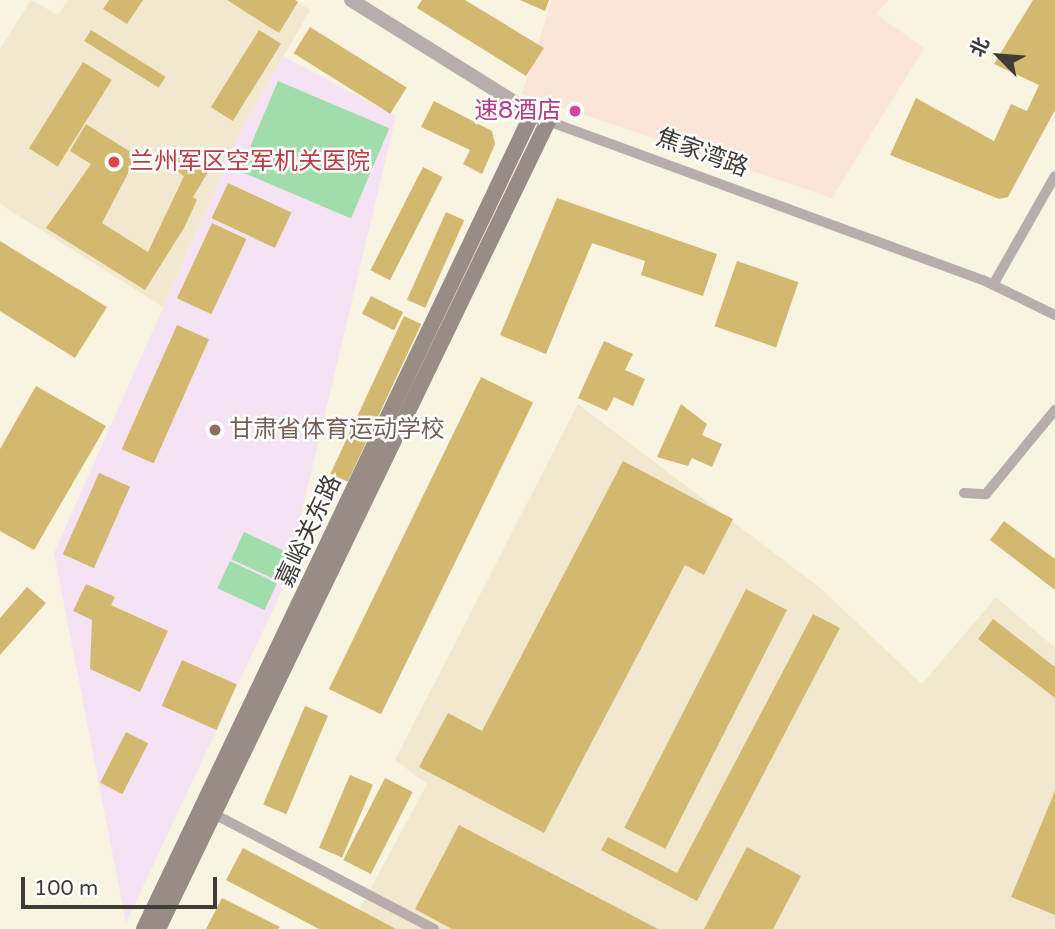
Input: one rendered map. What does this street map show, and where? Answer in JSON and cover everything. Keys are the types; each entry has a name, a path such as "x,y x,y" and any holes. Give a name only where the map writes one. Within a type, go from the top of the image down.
{"main road":[{"name":"嘉峪关东路","path":"144,929 532,114"},
{"name":"嘉峪关东路","path":"159,929 548,121"}],"street":[{"name":"焦家湾路","path":"351,0 532,114 993,285 1055,315"},
{"path":"993,285 1055,176"},
{"path":"964,493 986,494 1055,410"},
{"path":"216,815 434,929"}],"shaded area":[{"name":"兰州军区空军机关医院","path":"31,0 58,15 68,0 294,0 310,10 246,121 163,307 0,204 0,49"},
{"path":"552,0 889,0 876,14 924,48 832,198 522,94"},
{"name":"甘肃省体育运动学校","path":"283,56 396,116 284,586 126,923 54,553 246,121"},
{"path":"578,404 819,587 922,684 996,597 1055,648 1055,929 349,929 427,784 395,760"}],"green space":[{"path":"278,81 389,128 351,218 240,171"},
{"path":"244,532 291,554 278,581 231,559"},
{"path":"230,561 277,583 264,610 217,588"}],"building":[{"path":"109,0 143,0 127,24 103,9"},
{"path":"227,0 295,0 298,2 279,33"},
{"path":"422,0 465,0 544,48 526,76 417,8"},
{"path":"520,0 549,0 545,11"},
{"path":"1033,0 1055,0 1055,110 1008,197 999,199 890,155 916,98 994,141 1011,104 1027,111 1039,85 994,64"},
{"path":"310,27 407,87 390,114 294,53"},
{"path":"91,30 166,77 159,88 84,41"},
{"path":"259,30 281,44 233,121 211,107"},
{"path":"83,62 112,80 58,167 29,149"},
{"path":"434,101 492,131 495,144 482,174 463,164 470,150 421,127"},
{"path":"86,124 137,156 102,223 148,252 184,176 164,163 174,146 210,169 193,197 197,200 184,228 145,290 46,228 91,164 70,151"},
{"path":"423,167 443,177 390,280 370,270"},
{"path":"228,183 291,213 275,248 212,218"},
{"path":"557,198 717,254 703,296 641,275 645,261 592,243 546,354 500,335"},
{"path":"446,212 464,220 425,308 407,300"},
{"path":"212,223 246,239 211,314 177,298"},
{"path":"0,241 107,307 75,358 0,311"},
{"path":"737,261 798,282 776,347 715,326"},
{"path":"371,296 403,312 394,330 362,314"},
{"path":"404,316 421,324 348,482 330,474"},
{"path":"177,325 209,339 154,463 122,449"},
{"path":"604,341 633,354 625,370 645,379 633,406 614,397 607,411 578,398"},
{"path":"481,377 533,402 381,714 329,689"},
{"path":"36,386 106,426 34,550 0,531 0,449"},
{"path":"681,404 707,424 702,435 722,444 712,467 692,458 688,466 657,457"},
{"path":"623,461 733,519 704,575 685,565 544,833 419,767 448,713 482,731"},
{"path":"99,473 130,487 94,568 63,554"},
{"path":"1004,521 1055,559 1055,590 990,540"},
{"path":"86,584 115,597 111,605 168,631 140,692 90,669 92,620 73,611"},
{"path":"27,587 46,603 0,655 0,618"},
{"path":"746,589 787,610 665,849 624,828"},
{"path":"813,614 840,628 697,901 601,850 608,837 677,873"},
{"path":"993,619 1055,667 1055,698 978,639"},
{"path":"182,660 237,684 216,730 162,706"},
{"path":"305,706 328,716 286,814 263,804"},
{"path":"126,732 148,743 122,794 100,783"},
{"path":"350,775 373,785 342,857 319,848"},
{"path":"385,778 413,792 371,874 343,860"},
{"path":"1055,791 1055,915 1011,897"},
{"path":"459,825 658,929 452,929 415,909"},
{"path":"747,847 801,876 773,929 704,929"},
{"path":"243,848 396,929 319,929 226,880"},
{"path":"222,898 280,927 206,929"}],"place":[{"name":"速8酒店","path":"575,111"},
{"name":"兰州军区空军机关医院","path":"114,162"},
{"name":"甘肃省体育运动学校","path":"215,430"}]}
